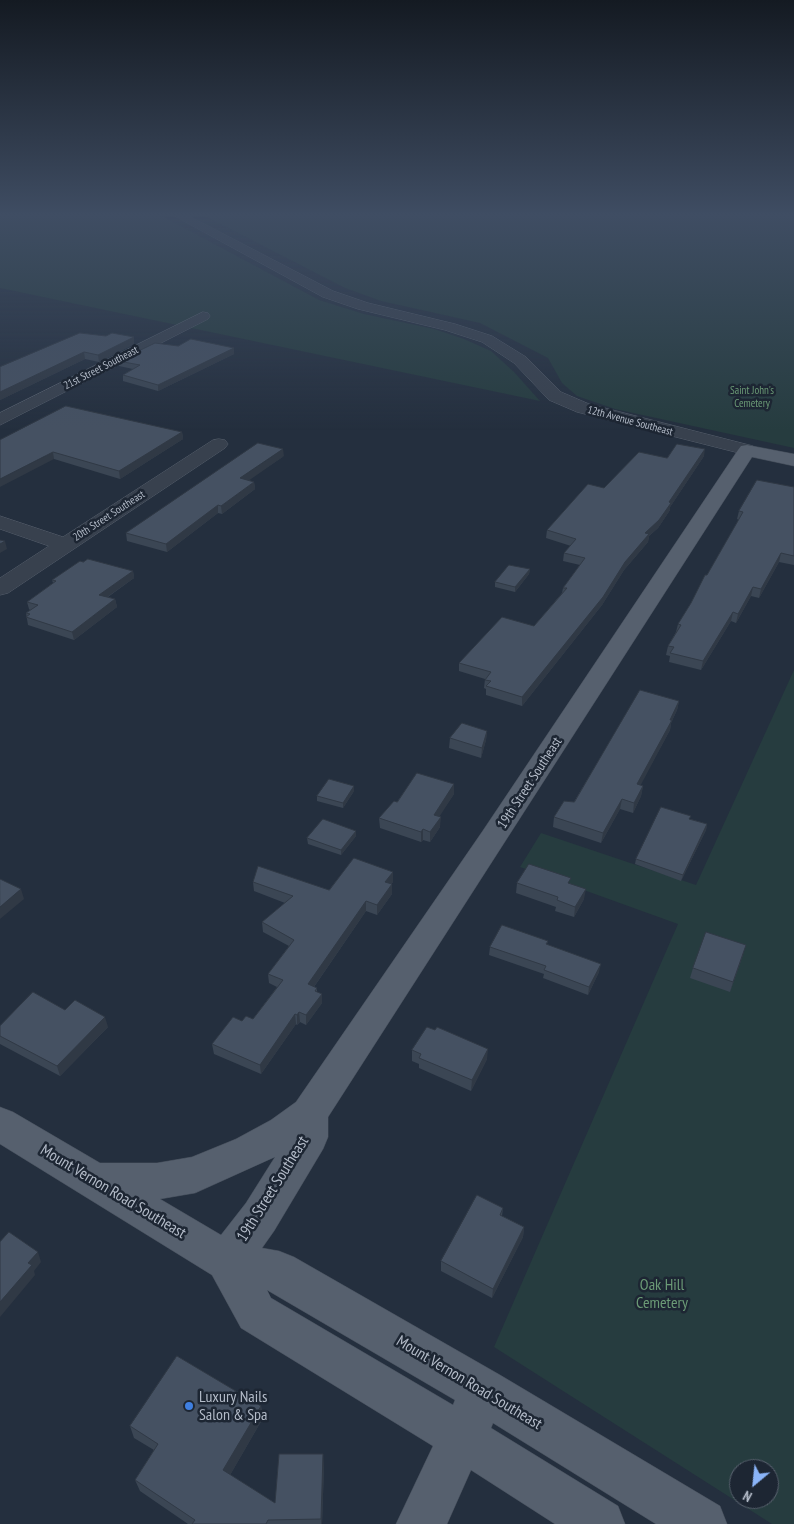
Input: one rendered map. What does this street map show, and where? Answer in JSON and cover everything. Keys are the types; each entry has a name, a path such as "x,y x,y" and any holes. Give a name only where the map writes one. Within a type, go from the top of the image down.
{"main road":[{"name":"12th Avenue Southeast","path":"748,450 794,460"},
{"name":"19th Street Southeast","path":"96,1181 157,1181 195,1175 271,1140 309,1114 493,840 748,450"},
{"name":"19th Street Southeast","path":"227,1261 260,1217 309,1137 309,1114"},
{"name":"Mount Vernon Road Southeast","path":"0,1124 227,1261 279,1272 484,1391 702,1524"},
{"name":"Mount Vernon Road Southeast","path":"227,1261 256,1313 462,1437 600,1524"},
{"path":"421,1524 484,1391"}],"street":[{"name":"12th Avenue Southeast","path":"315,287 328,294 362,306 450,327 487,339 510,352 547,389 567,402 599,413 748,450"},
{"name":"21st Street Southeast","path":"0,420 203,316"},
{"name":"20th Street Southeast","path":"0,588 219,444"},
{"path":"0,522 66,545"}],"green space":[{"path":"295,287 319,300 364,314 434,329 491,351 514,372 540,401 0,288"},
{"name":"Saint John's Cemetery","path":"343,287 794,287 794,448 615,409 577,396 562,383 548,358 480,323 381,301"},
{"name":"Oak Hill Cemetery","path":"794,670 794,1524 772,1524 748,1509 779,1509 779,1459 729,1459 729,1497 494,1347 678,924 520,867 541,833 696,885"}],"building":[{"path":"80,333 106,336 112,333 134,337 98,355 84,352 0,392 0,367"},
{"path":"191,339 234,348 158,385 123,375 140,365 118,361 155,343 178,346"},
{"path":"66,406 182,432 119,471 53,452 0,479 0,440"},
{"path":"258,443 283,449 240,478 254,482 221,506 218,505 166,544 126,533"},
{"path":"677,444 705,449 669,502 671,503 659,520 645,533 649,534 625,562 603,597 522,697 486,686 491,681 485,680 491,672 459,663 502,617 534,626 567,588 563,588 585,558 564,553 576,539 547,530 588,484 604,488 639,452 667,458"},
{"path":"757,480 794,487 794,556 781,553 761,589 753,587 738,614 733,612 703,661 670,653 674,647 668,646 681,625 678,624 743,512 739,511"},
{"path":"88,559 133,571 99,595 115,599 72,632 26,617 30,614 26,613 38,605 27,602 56,581 52,580 80,561 83,562"},
{"path":"509,565 530,569 515,587 495,582"},
{"path":"640,690 679,701 670,720 672,720 637,784 643,786 634,803 622,799 603,833 554,817 564,801 574,802"},
{"path":"462,723 487,731 482,748 450,738"},
{"path":"417,773 454,784 434,815 441,817 430,832 423,829 421,832 379,818 394,801 397,802"},
{"path":"329,779 354,786 343,803 317,796"},
{"path":"661,807 691,816 689,819 707,824 683,875 636,859"},
{"path":"323,819 356,831 341,850 307,838"},
{"path":"354,858 393,872 385,882 392,884 377,905 366,901 308,984 317,988 315,991 322,994 306,1015 299,1012 297,1015 295,1014 260,1065 212,1044 233,1017 242,1021 246,1016 253,1019 283,980 268,974 294,940 262,922 293,896 253,882 258,866 329,890"},
{"path":"529,864 571,878 568,883 586,889 575,907 557,900 558,897 517,883"},
{"path":"0,879 21,889 0,907"},
{"path":"502,925 548,941 546,944 601,964 589,987 544,970 546,966 490,947"},
{"path":"706,932 746,945 733,982 693,968"},
{"path":"33,992 65,1010 75,1000 105,1017 57,1066 0,1036 0,1026"},
{"path":"427,1027 435,1030 437,1027 488,1049 472,1080 419,1058 421,1054 412,1050"},
{"path":"477,1195 503,1208 500,1215 524,1227 493,1289 441,1261"},
{"path":"9,1232 38,1252 28,1263 32,1265 0,1302 0,1242"},
{"path":"177,1356 261,1406 223,1470 275,1503 279,1454 323,1454 321,1519 268,1520 266,1524 192,1524 195,1520 135,1480 158,1444 130,1426"}],"place":[{"name":"Luxury Nails Salon & Spa","path":"189,1406"}]}
